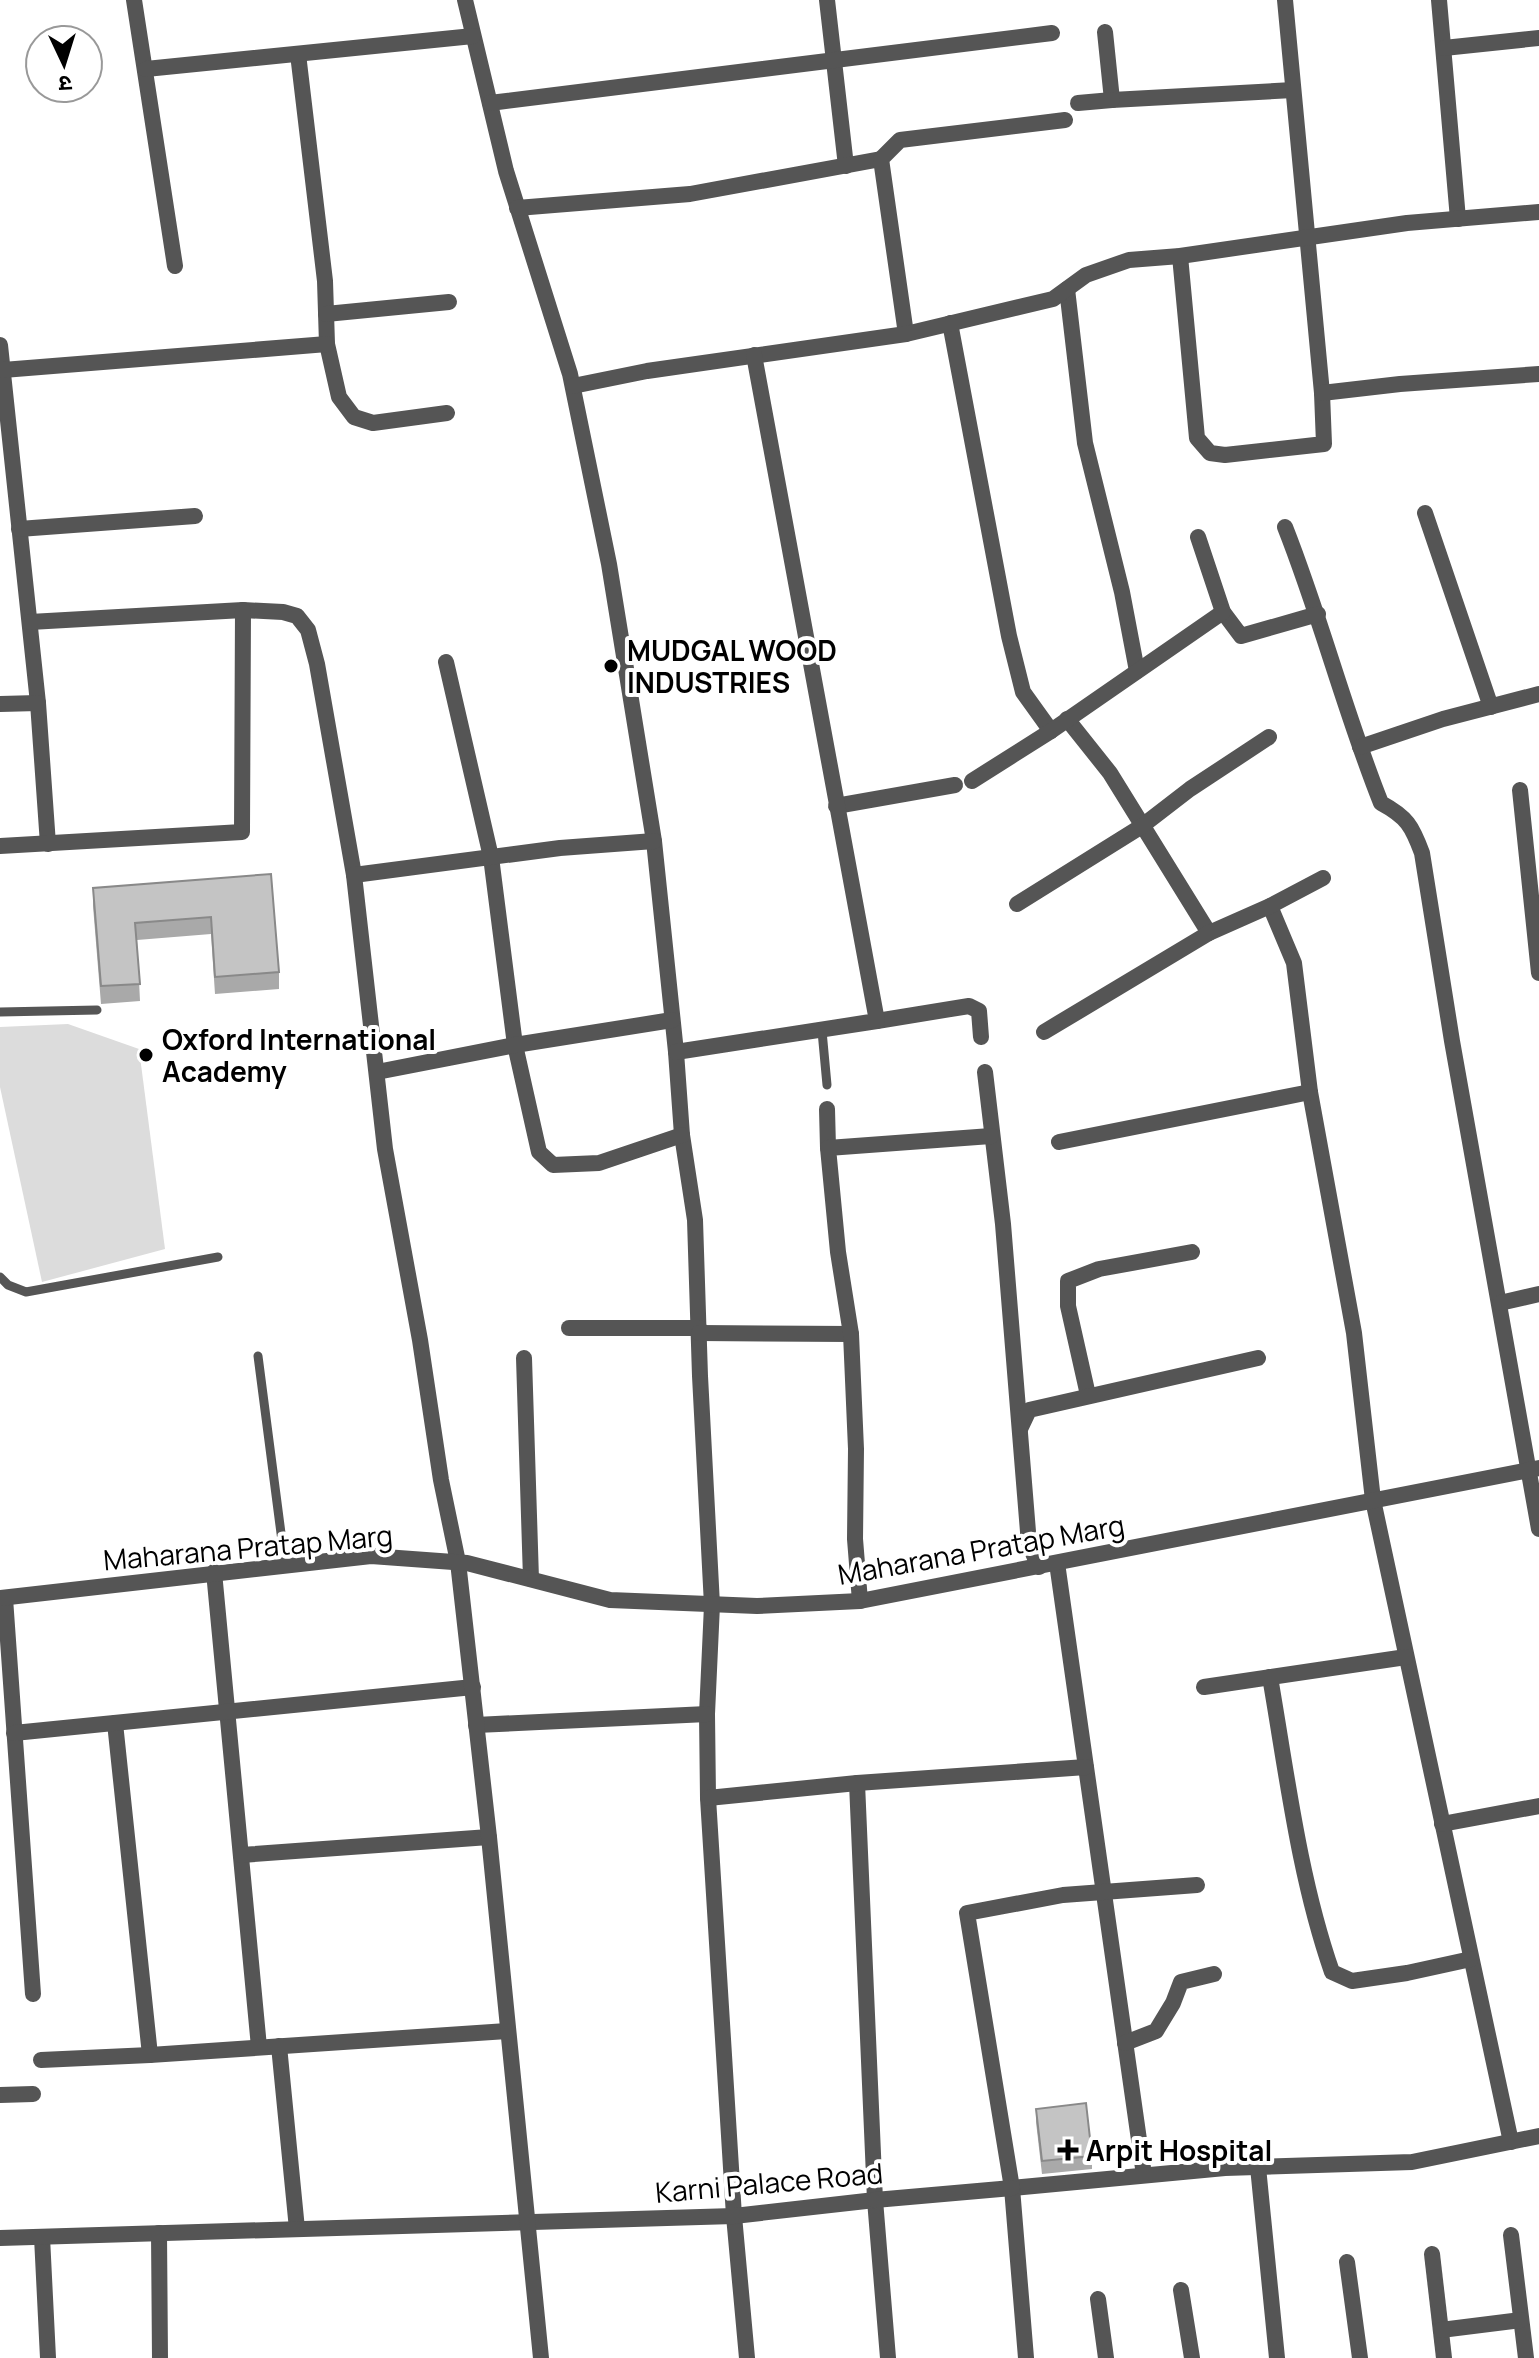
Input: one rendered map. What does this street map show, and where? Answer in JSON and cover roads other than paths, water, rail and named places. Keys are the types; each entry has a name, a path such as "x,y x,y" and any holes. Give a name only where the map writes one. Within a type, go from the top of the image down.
{"street":[{"path":"134,0 175,266"},
{"path":"465,0 517,208 573,386 609,564 654,841 682,1135 695,1220 712,1605 707,1714 708,1798 734,2216 747,2358"},
{"path":"827,0 846,166"},
{"path":"1180,256 1197,438 1210,453 1225,455 1324,444 1322,393 1285,0"},
{"path":"1439,0 1458,219"},
{"path":"1105,32 1112,100"},
{"path":"490,103 1052,33"},
{"path":"146,69 473,36"},
{"path":"1444,48 1539,38"},
{"path":"298,54 325,281 327,344 339,397 354,417 373,423 447,413"},
{"path":"1078,103 1293,90"},
{"path":"517,208 690,194 881,159 900,140 1065,120"},
{"path":"881,159 906,334"},
{"path":"573,386 754,355 906,334 1053,299 1086,275 1129,260 1458,219 1539,212"},
{"path":"1067,289 1085,443 1122,592 1137,671"},
{"path":"326,314 449,302"},
{"path":"950,323 1009,636 1023,692 1051,731"},
{"path":"3,370 327,344"},
{"path":"0,345 38,703 48,844"},
{"path":"754,355 877,1021"},
{"path":"1322,393 1539,374"},
{"path":"1425,513 1491,707"},
{"path":"19,529 195,516"},
{"path":"1285,527 1318,614 1381,803 1403,815 1422,853 1452,1041 1533,1469 1539,1529"},
{"path":"1198,537 1223,612 1241,636 1318,614"},
{"path":"30,622 243,610 283,612 297,616 308,630 317,664 354,875 385,1149 420,1340 441,1480 458,1562 541,2358"},
{"path":"0,846 242,832 243,610"},
{"path":"972,781 1051,731 1223,612"},
{"path":"446,662 491,857 515,1045 539,1152 553,1165 599,1163 682,1135"},
{"path":"1360,747 1443,719 1539,694"},
{"path":"0,704 38,703"},
{"path":"1067,719 1110,773 1209,933"},
{"path":"1017,904 1142,826 1190,789 1269,737"},
{"path":"836,806 955,785"},
{"path":"1520,790 1536,919 1539,973"},
{"path":"354,875 560,848 654,841"},
{"path":"1044,1032 1209,933 1323,878"},
{"path":"1270,906 1294,963 1310,1092 1354,1333 1373,1500 1511,2142"},
{"path":"676,1052 969,1006 979,1011 981,1037"},
{"path":"377,1072 515,1045 672,1020"},
{"path":"985,1072 1004,1239 1029,1544 1039,1567"},
{"path":"1059,1142 1310,1092"},
{"path":"827,1109 838,1252 851,1334 856,1449 855,1539 860,1601"},
{"path":"828,1148 991,1136"},
{"path":"1088,1395 1068,1306 1068,1281 1099,1269 1192,1252"},
{"path":"1500,1303 1539,1294"},
{"path":"569,1328 851,1334"},
{"path":"524,1358 531,1579"},
{"path":"1019,1431 1029,1410 1258,1358"},
{"name":"Maharana Pratap Marg","path":"2,1598 371,1556 458,1562 610,1600 757,1606 860,1601 1533,1469"},
{"path":"1057,1563 1144,2175"},
{"path":"214,1572 259,2047"},
{"path":"2,1598 33,1994"},
{"path":"1204,1687 1406,1657"},
{"path":"1270,1677 1307,1879 1332,1972 1352,1981 1363,1980 1471,1959"},
{"path":"14,1733 473,1687"},
{"path":"476,1725 707,1714"},
{"path":"115,1723 150,2055"},
{"path":"708,1798 857,1783 1086,1767"},
{"path":"857,1783 875,2200 888,2358"},
{"path":"1442,1824 1539,1806"},
{"path":"241,1855 489,1837"},
{"path":"1026,2358 1012,2188 967,1913 1063,1895 1197,1885"},
{"path":"1125,2043 1156,2031 1173,2003 1181,1982 1214,1974"},
{"path":"41,2060 507,2031"},
{"path":"279,2046 297,2229"},
{"path":"0,2095 33,2094"},
{"name":"Karni Palace Road","path":"0,2238 734,2216 1144,2175 1258,2167 1412,2162 1539,2136"},
{"path":"1258,2167 1277,2358"},
{"path":"159,2233 160,2358"},
{"path":"1511,2235 1526,2358"},
{"path":"42,2237 48,2358"},
{"path":"1432,2254 1444,2358"},
{"path":"1347,2262 1360,2358"},
{"path":"1181,2290 1192,2358"},
{"path":"1098,2299 1106,2358"},
{"path":"1441,2330 1521,2320"}],"lane":[{"path":"0,1012 97,1010"},
{"path":"822,1031 827,1085"},
{"path":"0,1277 8,1285 26,1292 218,1257"},
{"path":"258,1356 285,1564"}],"place":[{"name":"MUDGAL WOOD INDUSTRIES","path":"611,666"},
{"name":"Oxford International Academy","path":"146,1055"},
{"name":"Arpit Hospital","path":"1068,2150"}]}
